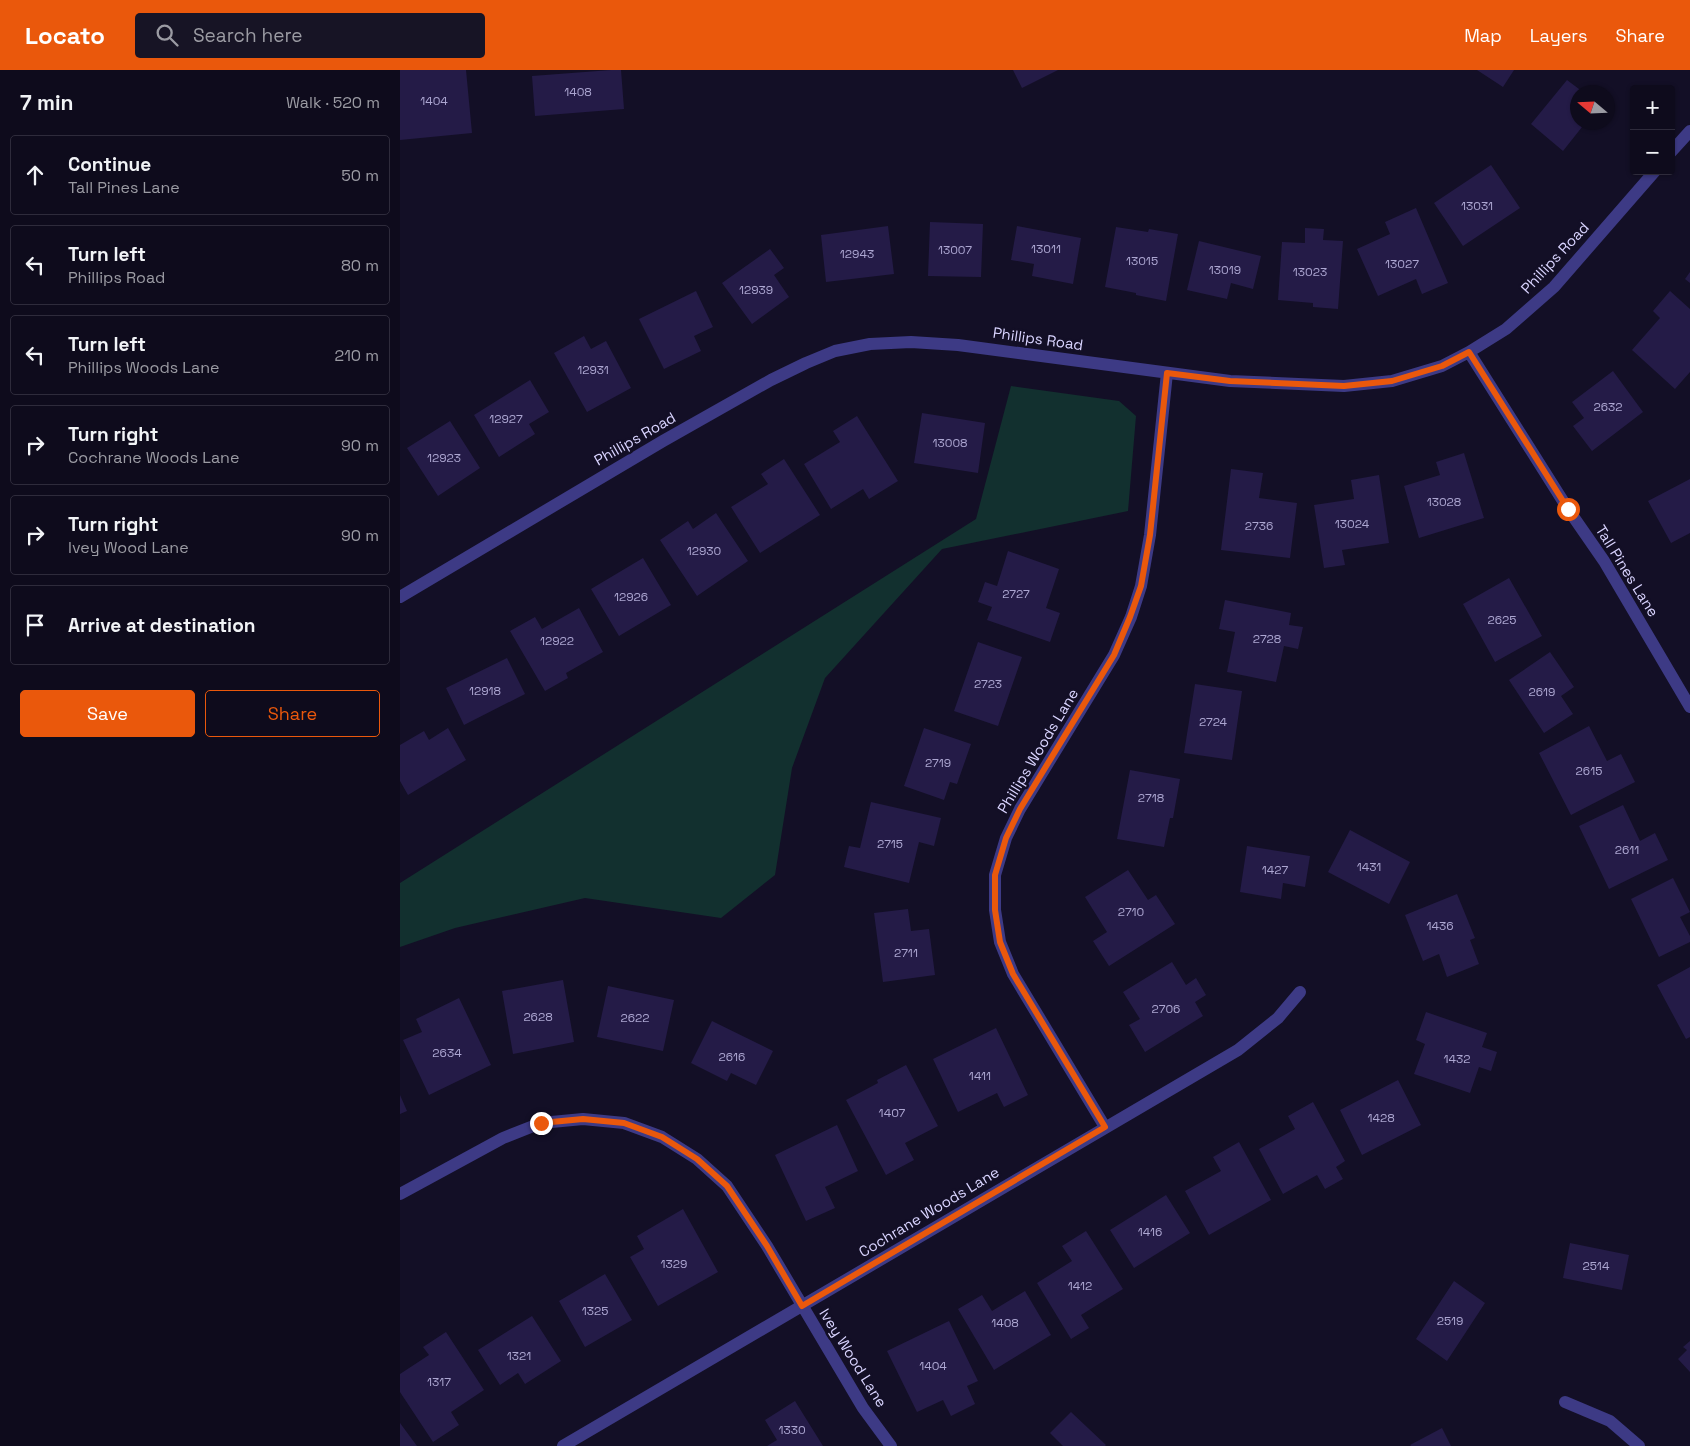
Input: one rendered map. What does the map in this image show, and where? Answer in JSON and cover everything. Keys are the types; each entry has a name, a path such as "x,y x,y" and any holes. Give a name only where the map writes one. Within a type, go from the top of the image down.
{"street":[{"path":"1675,148 1690,131"},
{"name":"Phillips Road","path":"400,597 663,441 771,380 835,351 870,344 912,342 958,345 1230,381 1344,386 1392,381 1442,366 1506,329 1554,288 1652,175"},
{"name":"Tall Pines Lane","path":"1469,352 1568,509 1604,561 1690,707"},
{"name":"Phillips Woods Lane","path":"1105,1127 1013,974 1000,942 995,910 995,875 1006,838 1020,809 1114,655 1141,586 1150,535 1167,373"},
{"name":"Cochrane Woods Lane","path":"563,1446 1238,1050 1278,1018 1300,992"},
{"name":"Ivey Wood Lane","path":"400,1194 504,1138 541,1123 583,1119 624,1123 662,1137 697,1159 727,1186 767,1246 863,1408 892,1446"},
{"path":"1565,1402 1610,1421 1639,1446"}],"green space":[{"path":"1011,386 1119,401 1136,416 1128,511 942,549 825,678 792,768 775,875 721,918 585,898 455,928 400,947 400,883 976,519"}],"building":[{"path":"400,70 466,70 472,133 400,140"},
{"path":"621,70 624,109 535,116 532,76"},
{"path":"1013,70 1058,70 1022,88"},
{"path":"1477,70 1514,70 1503,87"},
{"path":"1567,80 1574,85 1570,85 1570,130 1580,130 1563,151 1531,124"},
{"path":"1491,165 1520,208 1463,246 1434,203"},
{"path":"1416,208 1448,283 1422,294 1416,279 1378,296 1357,249 1390,234 1385,222"},
{"path":"930,222 983,224 981,277 928,276"},
{"path":"888,226 894,274 826,282 821,235"},
{"path":"1017,226 1081,238 1073,284 1032,276 1034,264 1011,260"},
{"path":"1116,227 1148,232 1149,229 1178,234 1166,301 1105,287"},
{"path":"1305,228 1324,229 1323,240 1343,241 1338,309 1313,307 1313,303 1278,300 1282,242 1305,243"},
{"path":"1199,241 1261,256 1253,289 1231,283 1227,299 1187,290"},
{"path":"770,249 784,268 774,275 789,297 752,324 722,283"},
{"path":"1690,272 1690,283 1685,279"},
{"path":"696,291 713,327 694,336 701,351 664,369 639,319"},
{"path":"1670,291 1690,309 1690,372 1675,389 1632,350 1660,318 1653,311"},
{"path":"584,336 591,349 606,341 631,388 587,412 554,353"},
{"path":"1613,371 1643,412 1592,451 1573,426 1584,418 1572,402"},
{"path":"530,380 549,412 529,424 535,434 499,457 474,415"},
{"path":"922,413 985,423 978,473 914,463"},
{"path":"857,416 898,481 869,499 863,489 831,509 804,464 840,442 833,431"},
{"path":"450,421 480,468 438,496 407,448"},
{"path":"1464,453 1484,518 1419,538 1404,486 1440,475 1436,462"},
{"path":"784,459 820,515 760,553 731,507 768,484 761,474"},
{"path":"1231,469 1263,473 1259,498 1297,503 1290,558 1221,550"},
{"path":"1379,475 1389,543 1342,550 1345,565 1324,568 1314,505 1354,499 1351,480"},
{"path":"1690,479 1690,533 1671,543 1648,501"},
{"path":"716,513 748,561 697,596 660,540 688,521 693,529"},
{"path":"1008,551 1059,569 1046,608 1060,613 1050,642 987,620 992,607 978,602 985,582 997,586"},
{"path":"643,558 671,605 619,636 591,589"},
{"path":"1509,578 1542,636 1495,662 1463,604"},
{"path":"1225,600 1291,613 1289,625 1303,627 1298,649 1284,646 1276,682 1227,672 1235,632 1219,629"},
{"path":"579,608 603,652 566,673 568,678 545,691 510,631 535,617 542,629"},
{"path":"978,642 1022,657 998,726 954,711"},
{"path":"1550,652 1574,687 1561,696 1573,714 1544,733 1509,680"},
{"path":"507,658 525,694 464,725 446,688"},
{"path":"1195,684 1242,691 1232,760 1184,753"},
{"path":"1589,726 1607,761 1621,754 1635,782 1571,815 1539,753"},
{"path":"448,728 466,760 408,795 400,781 400,745 424,731 429,740"},
{"path":"924,728 971,744 957,784 950,782 944,800 904,786"},
{"path":"1130,770 1180,779 1173,818 1170,818 1164,847 1117,839"},
{"path":"871,802 941,818 934,846 919,842 909,883 844,867 849,846 860,848"},
{"path":"1623,805 1640,841 1655,833 1668,860 1609,889 1579,826"},
{"path":"1350,830 1410,862 1389,904 1328,872"},
{"path":"1247,846 1310,856 1305,887 1283,883 1281,899 1240,892"},
{"path":"1128,870 1148,900 1156,895 1175,924 1109,966 1093,941 1107,932 1085,897"},
{"path":"1673,878 1690,912 1680,917 1690,936 1690,942 1659,957 1631,899"},
{"path":"1457,894 1475,938 1470,940 1479,964 1447,977 1439,954 1423,961 1405,915"},
{"path":"908,909 911,931 929,929 935,975 883,982 874,913"},
{"path":"1172,962 1186,985 1196,978 1206,995 1195,1002 1203,1016 1145,1052 1129,1025 1140,1019 1123,992"},
{"path":"1690,967 1690,1037 1686,1039 1657,985"},
{"path":"563,980 574,1042 513,1054 502,991"},
{"path":"608,986 674,1000 663,1051 597,1037"},
{"path":"459,998 491,1065 429,1095 403,1040 422,1032 416,1019"},
{"path":"1426,1012 1487,1033 1482,1047 1497,1052 1491,1071 1479,1067 1470,1093 1414,1074 1425,1044 1416,1040"},
{"path":"712,1021 773,1051 756,1085 731,1073 727,1081 691,1063"},
{"path":"996,1028 1028,1095 1004,1107 997,1093 958,1112 933,1059"},
{"path":"906,1065 938,1126 905,1143 914,1160 886,1175 846,1100 878,1083 877,1080"},
{"path":"1398,1080 1421,1125 1362,1155 1340,1110"},
{"path":"400,1095 407,1111 400,1114"},
{"path":"1313,1102 1345,1161 1336,1167 1343,1179 1325,1189 1317,1175 1283,1194 1259,1149 1295,1129 1288,1116"},
{"path":"837,1125 858,1171 825,1187 835,1208 806,1221 775,1155"},
{"path":"1239,1142 1271,1200 1209,1235 1185,1191 1221,1171 1213,1157"},
{"path":"1166,1195 1190,1233 1134,1268 1110,1230"},
{"path":"683,1209 718,1272 658,1306 630,1257 644,1249 637,1236"},
{"path":"1086,1231 1123,1289 1081,1315 1089,1328 1071,1339 1037,1283 1072,1261 1062,1246"},
{"path":"1570,1243 1629,1255 1622,1290 1563,1278"},
{"path":"605,1274 632,1320 585,1347 559,1301"},
{"path":"1454,1281 1485,1303 1447,1361 1416,1339"},
{"path":"1025,1291 1051,1335 994,1370 958,1309 982,1295 992,1311"},
{"path":"532,1316 561,1361 525,1384 518,1373 500,1385 478,1350"},
{"path":"949,1321 978,1381 967,1386 975,1404 951,1416 943,1400 917,1412 887,1351"},
{"path":"446,1332 484,1390 451,1412 459,1425 433,1442 400,1392 400,1374 429,1355 423,1347"},
{"path":"1690,1341 1690,1372 1678,1359 1687,1350 1683,1347"},
{"path":"795,1401 823,1446 767,1446 777,1440 765,1420"},
{"path":"1071,1412 1106,1445 1063,1446 1050,1433"},
{"path":"400,1423 417,1446 400,1446"},
{"path":"1442,1428 1451,1446 1410,1445"}],"route":[{"path":"541,1123 583,1119 624,1123 662,1137 697,1159 727,1186 767,1246 802,1306 1105,1127 1013,974 1000,942 995,910 995,875 1006,838 1020,809 1114,655 1141,586 1150,535 1167,373 1230,381 1344,386 1392,381 1442,366 1469,352 1568,509"}]}
